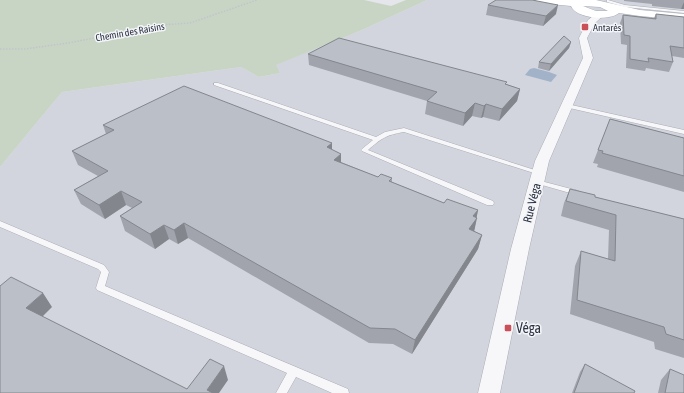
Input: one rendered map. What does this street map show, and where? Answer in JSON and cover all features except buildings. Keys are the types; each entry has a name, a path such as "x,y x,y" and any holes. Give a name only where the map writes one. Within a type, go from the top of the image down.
{"main road":[{"path":"540,0 640,13 683,14"}],"street":[{"name":"Rue Véga","path":"489,393 520,249 542,161 588,58 583,38 596,7"}],"lane":[{"path":"596,7 653,10 683,14"},
{"path":"216,84 377,139"},
{"path":"567,106 684,132"},
{"path":"490,203 364,150 386,133 404,130 586,195"},
{"path":"0,224 100,267 105,272 100,288 344,393"},
{"path":"281,393 294,372"}],"path":[{"name":"Chemin des Raisins","path":"0,49 25,49 68,43 161,25 190,23 257,0"}],"shaded area":[{"path":"427,0 684,0 684,393 0,393 0,167 62,92 241,67 259,77 280,73 275,65 362,30"}],"green space":[{"path":"0,0 364,0 391,6 406,0 427,0 362,30 276,65 280,73 259,77 241,67 62,92 0,167"}],"water":[{"path":"534,68 557,75 551,82 525,75 530,69"}],"place":[{"name":"Antarès","path":"585,27"},
{"name":"Véga","path":"508,328"}]}
